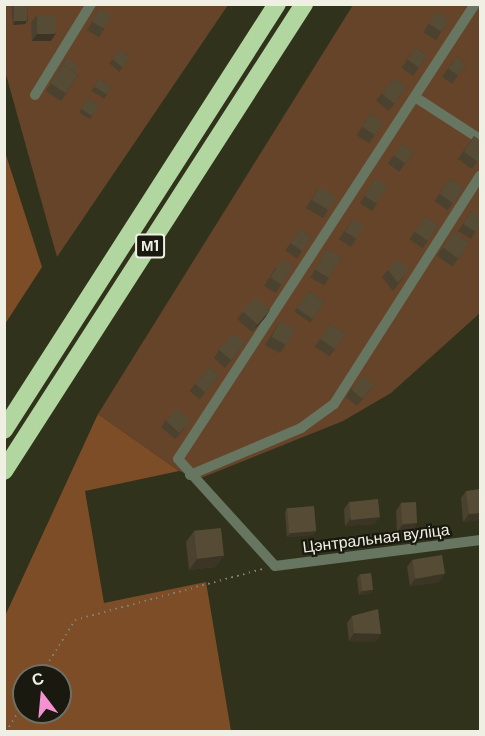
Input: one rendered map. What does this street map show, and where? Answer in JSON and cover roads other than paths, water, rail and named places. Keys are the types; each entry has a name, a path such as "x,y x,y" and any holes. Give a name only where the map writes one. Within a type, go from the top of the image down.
{"highway":[{"name":"М1","path":"4,430 277,4"},
{"name":"М1","path":"4,471 304,4"}],"street":[{"path":"34,95 91,4"},
{"path":"475,4 178,459 190,475 301,428 334,404 480,176"},
{"path":"415,97 480,139"},
{"name":"Цэнтральная вуліца","path":"190,475 275,566 480,540"}]}
